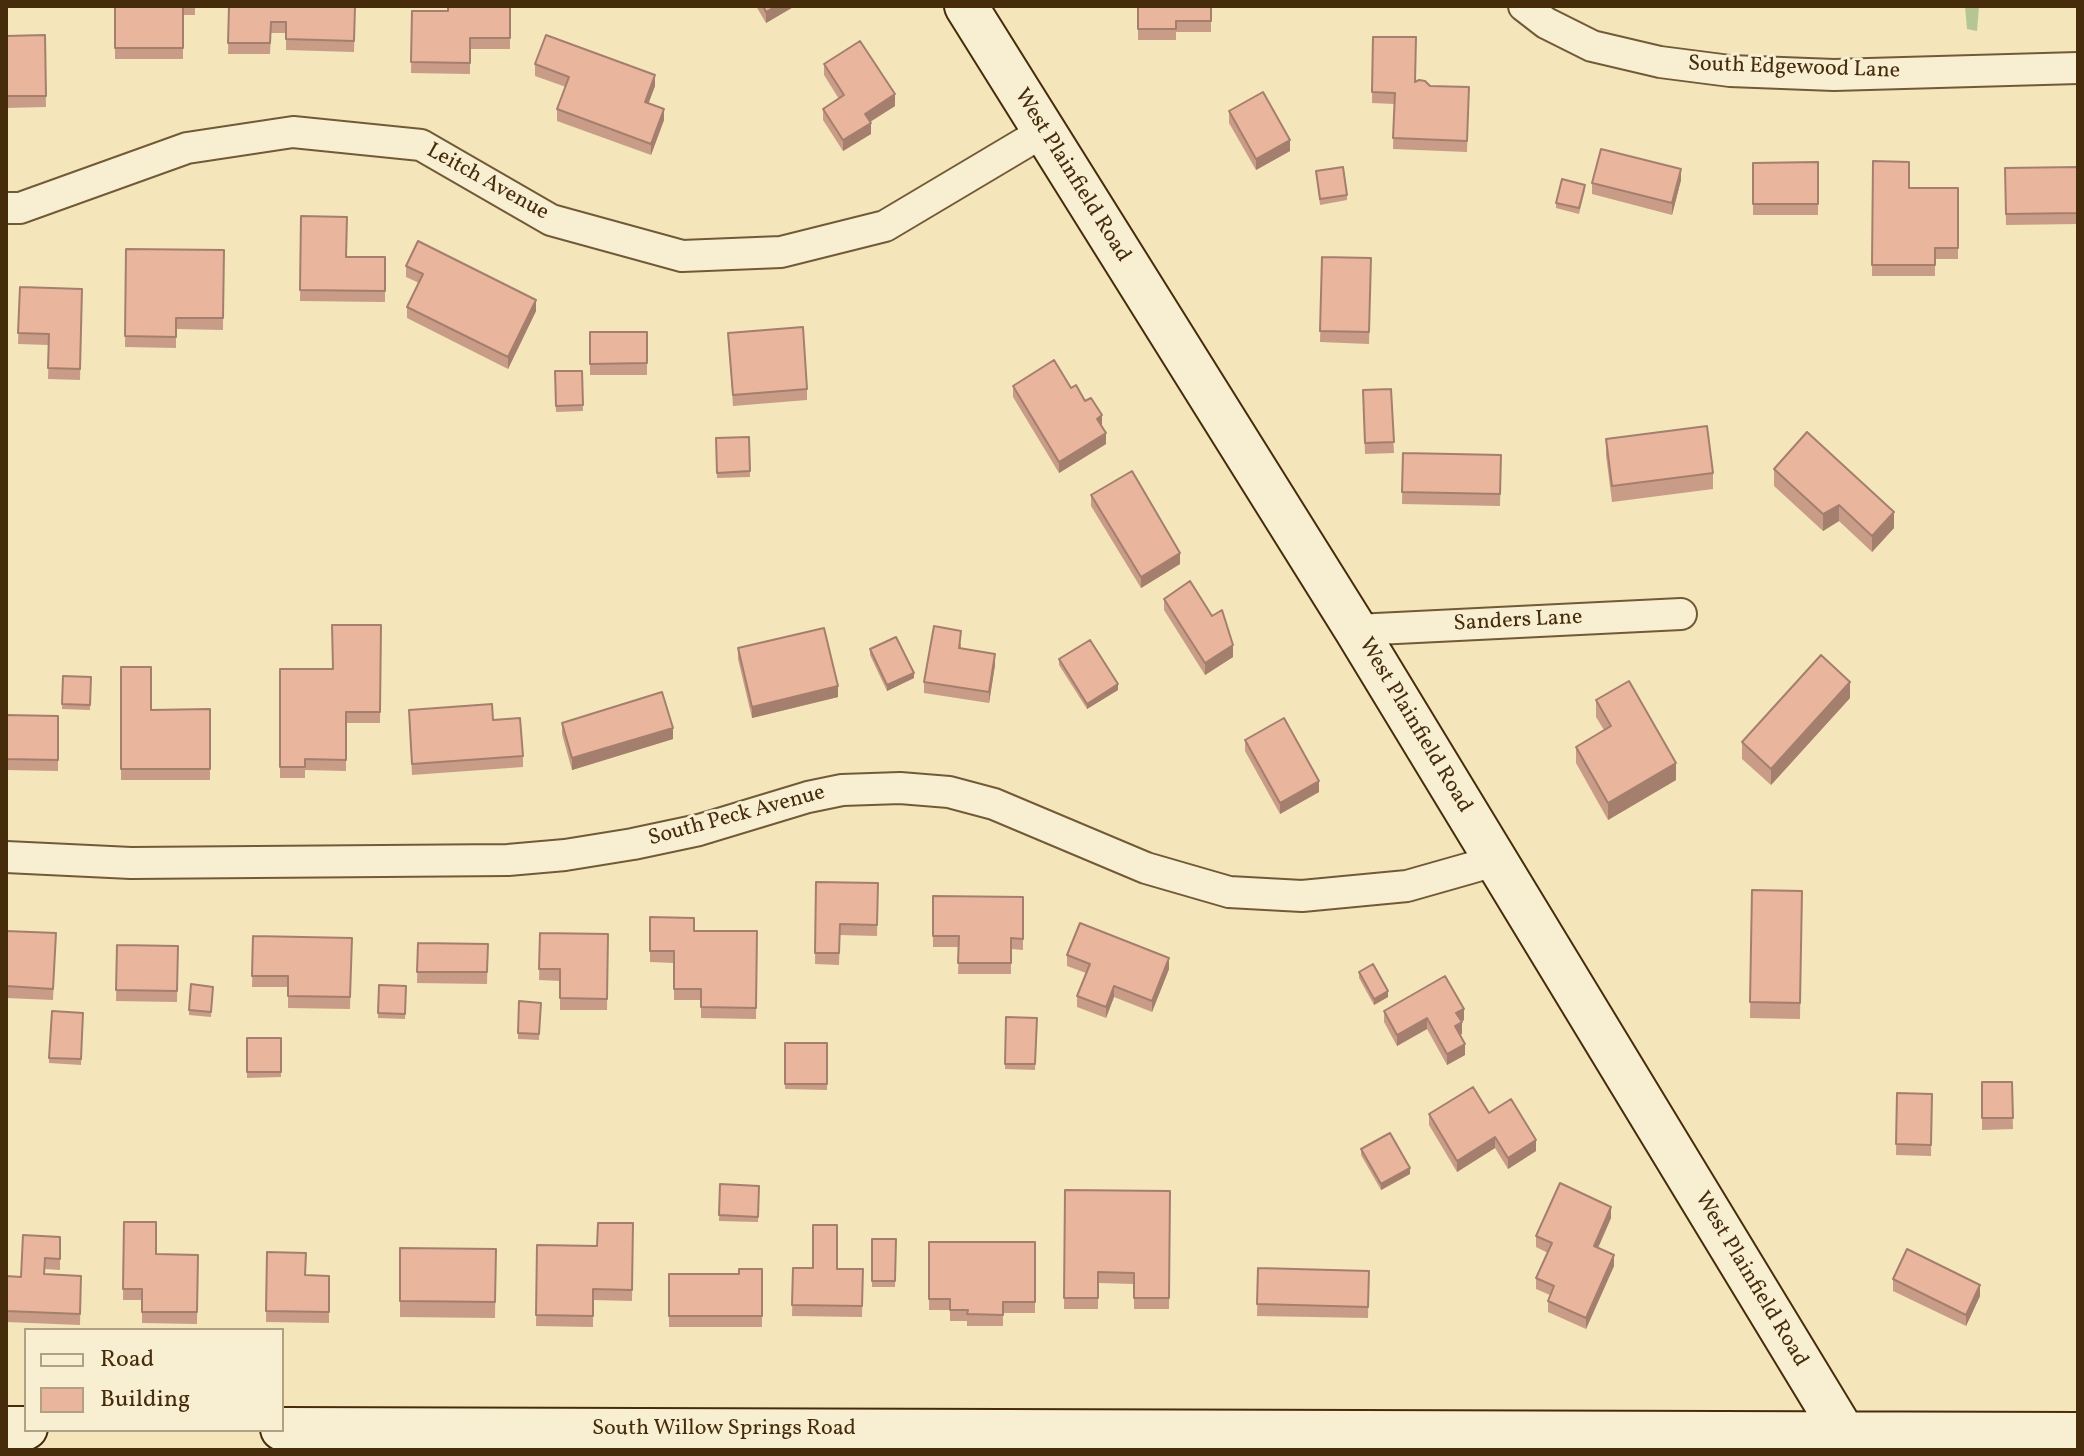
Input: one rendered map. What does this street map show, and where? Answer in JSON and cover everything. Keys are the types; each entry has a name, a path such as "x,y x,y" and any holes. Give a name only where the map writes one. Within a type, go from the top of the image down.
{"street":[{"name":"West Plainfield Road","path":"966,6 1356,630 1849,1442"},
{"name":"South Edgewood Lane","path":"1524,6 1546,23 1592,46 1660,62 1730,71 1834,75 2078,68"},
{"name":"Leitch Avenue","path":"6,208 20,208 187,148 293,132 421,145 551,220 682,256 781,252 885,226 1043,132"},
{"name":"Sanders Lane","path":"1356,630 1681,614"},
{"name":"South Peck Avenue","path":"6,857 131,863 508,860 633,844 699,830 808,797 842,790 900,788 949,792 994,804 1146,868 1229,892 1302,896 1407,886 1495,861"},
{"name":"South Willow Springs Road","path":"284,1429 569,1440 1849,1442 2078,1434"}],"green space":[{"path":"1965,6 1979,6 1977,31 1967,29"}],"building":[{"path":"115,6 183,6 183,48 115,48"},
{"path":"229,6 355,6 354,41 286,39 286,22 271,22 270,43 228,43"},
{"path":"448,6 510,6 510,38 470,38 470,63 411,62 412,11 448,11"},
{"path":"1138,6 1211,6 1211,21 1176,21 1176,29 1138,29"},
{"path":"45,35 46,96 6,96 6,36"},
{"path":"546,35 655,75 645,102 664,109 651,144 557,109 569,77 535,64"},
{"path":"1373,37 1416,37 1415,82 1425,81 1430,86 1469,87 1467,141 1393,138 1395,93 1372,92"},
{"path":"860,41 895,94 865,114 871,123 843,140 823,109 844,95 824,64"},
{"path":"1263,92 1290,140 1256,159 1229,111"},
{"path":"1601,149 1681,169 1672,203 1592,183"},
{"path":"1873,161 1909,162 1909,188 1958,188 1958,248 1935,248 1935,265 1872,265"},
{"path":"1818,162 1818,204 1753,204 1753,163"},
{"path":"1343,167 1347,195 1320,199 1316,171"},
{"path":"2078,167 2078,213 2006,214 2005,168"},
{"path":"1562,179 1585,185 1579,208 1556,203"},
{"path":"301,216 347,217 346,257 385,257 385,291 300,290"},
{"path":"418,241 536,300 508,357 407,307 423,274 406,266"},
{"path":"126,249 224,250 223,318 176,318 176,337 125,336"},
{"path":"1322,257 1371,258 1369,332 1320,331"},
{"path":"20,287 82,289 80,369 48,368 49,334 18,333"},
{"path":"803,327 807,389 733,395 728,333"},
{"path":"590,332 647,332 647,363 590,364"},
{"path":"1054,360 1071,388 1076,385 1085,401 1091,398 1102,415 1097,419 1106,433 1059,462 1013,386"},
{"path":"555,371 582,371 583,405 556,406"},
{"path":"1391,389 1394,442 1365,443 1363,390"},
{"path":"1707,426 1713,473 1612,486 1606,439"},
{"path":"1807,432 1894,512 1872,536 1839,505 1823,514 1774,469"},
{"path":"749,437 750,471 717,473 716,438"},
{"path":"1403,453 1501,455 1500,494 1402,492"},
{"path":"1132,471 1180,553 1141,577 1091,495"},
{"path":"1190,581 1212,616 1222,610 1233,645 1205,663 1164,599"},
{"path":"332,625 381,625 380,712 346,712 346,760 305,759 305,767 280,767 280,669 333,669"},
{"path":"934,626 961,631 959,648 995,654 989,692 924,682"},
{"path":"824,628 838,686 752,707 738,648"},
{"path":"896,637 914,673 887,685 870,649"},
{"path":"1090,640 1118,684 1087,704 1059,659"},
{"path":"1821,655 1850,682 1771,769 1742,742"},
{"path":"121,667 151,667 151,710 210,709 210,769 121,769"},
{"path":"63,676 91,677 90,705 62,704"},
{"path":"1629,681 1676,763 1608,803 1576,747 1611,726 1596,700"},
{"path":"662,692 673,728 572,758 562,723"},
{"path":"492,704 493,720 520,718 523,756 412,764 409,710"},
{"path":"6,715 58,716 58,760 6,759"},
{"path":"1284,718 1319,781 1280,803 1245,740"},
{"path":"816,882 878,883 877,925 840,924 839,953 815,953"},
{"path":"1752,890 1802,891 1800,1003 1750,1002"},
{"path":"933,896 1023,897 1023,939 1011,938 1011,963 958,963 959,936 933,936"},
{"path":"650,917 694,918 694,931 757,931 756,1008 701,1007 701,989 674,989 674,951 650,951"},
{"path":"1080,923 1169,958 1152,1001 1114,986 1106,1007 1077,996 1090,964 1067,955"},
{"path":"6,931 56,933 53,989 6,986"},
{"path":"540,933 608,934 607,999 560,998 560,969 539,969"},
{"path":"253,936 352,938 350,997 288,996 288,976 252,976"},
{"path":"418,943 488,944 487,972 417,972"},
{"path":"117,945 178,946 177,991 116,990"},
{"path":"1373,964 1388,991 1374,999 1359,972"},
{"path":"1445,976 1464,1009 1456,1013 1462,1022 1455,1026 1465,1044 1447,1054 1427,1018 1397,1035 1384,1011"},
{"path":"191,984 213,987 211,1012 189,1010"},
{"path":"379,985 406,986 405,1014 378,1013"},
{"path":"519,1001 541,1003 539,1034 518,1033"},
{"path":"52,1011 83,1013 81,1059 49,1058"},
{"path":"1006,1017 1037,1018 1035,1064 1005,1064"},
{"path":"247,1038 281,1038 281,1072 247,1072"},
{"path":"785,1043 827,1043 827,1084 785,1084"},
{"path":"1982,1082 2012,1082 2013,1118 1982,1118"},
{"path":"1473,1087 1489,1113 1511,1099 1536,1140 1508,1158 1495,1137 1457,1161 1429,1114"},
{"path":"1897,1093 1932,1094 1931,1145 1896,1144"},
{"path":"1390,1133 1410,1168 1381,1184 1361,1149"},
{"path":"1560,1183 1611,1207 1594,1246 1614,1255 1586,1318 1548,1301 1554,1286 1536,1278 1552,1243 1536,1236"},
{"path":"720,1184 759,1186 758,1217 719,1215"},
{"path":"1065,1190 1170,1191 1169,1298 1134,1298 1134,1273 1098,1272 1098,1298 1064,1298"},
{"path":"124,1222 156,1222 156,1254 198,1255 197,1312 142,1312 142,1289 123,1289"},
{"path":"598,1223 633,1223 632,1290 593,1289 593,1316 536,1315 537,1245 597,1246"},
{"path":"813,1225 837,1225 837,1269 863,1269 862,1306 792,1305 793,1268 813,1268"},
{"path":"23,1235 60,1237 60,1259 45,1258 44,1274 81,1276 80,1314 6,1311 6,1276 21,1277"},
{"path":"872,1239 896,1239 895,1281 872,1281"},
{"path":"929,1242 1035,1242 1035,1302 1003,1302 1003,1315 967,1314 968,1310 950,1310 950,1299 929,1299"},
{"path":"400,1248 496,1249 495,1302 400,1301"},
{"path":"1907,1249 1980,1285 1966,1315 1893,1279"},
{"path":"267,1252 306,1253 305,1275 329,1276 329,1312 266,1311"},
{"path":"1258,1268 1369,1271 1368,1307 1257,1304"},
{"path":"739,1269 762,1269 762,1316 669,1316 669,1274 739,1274"}]}
